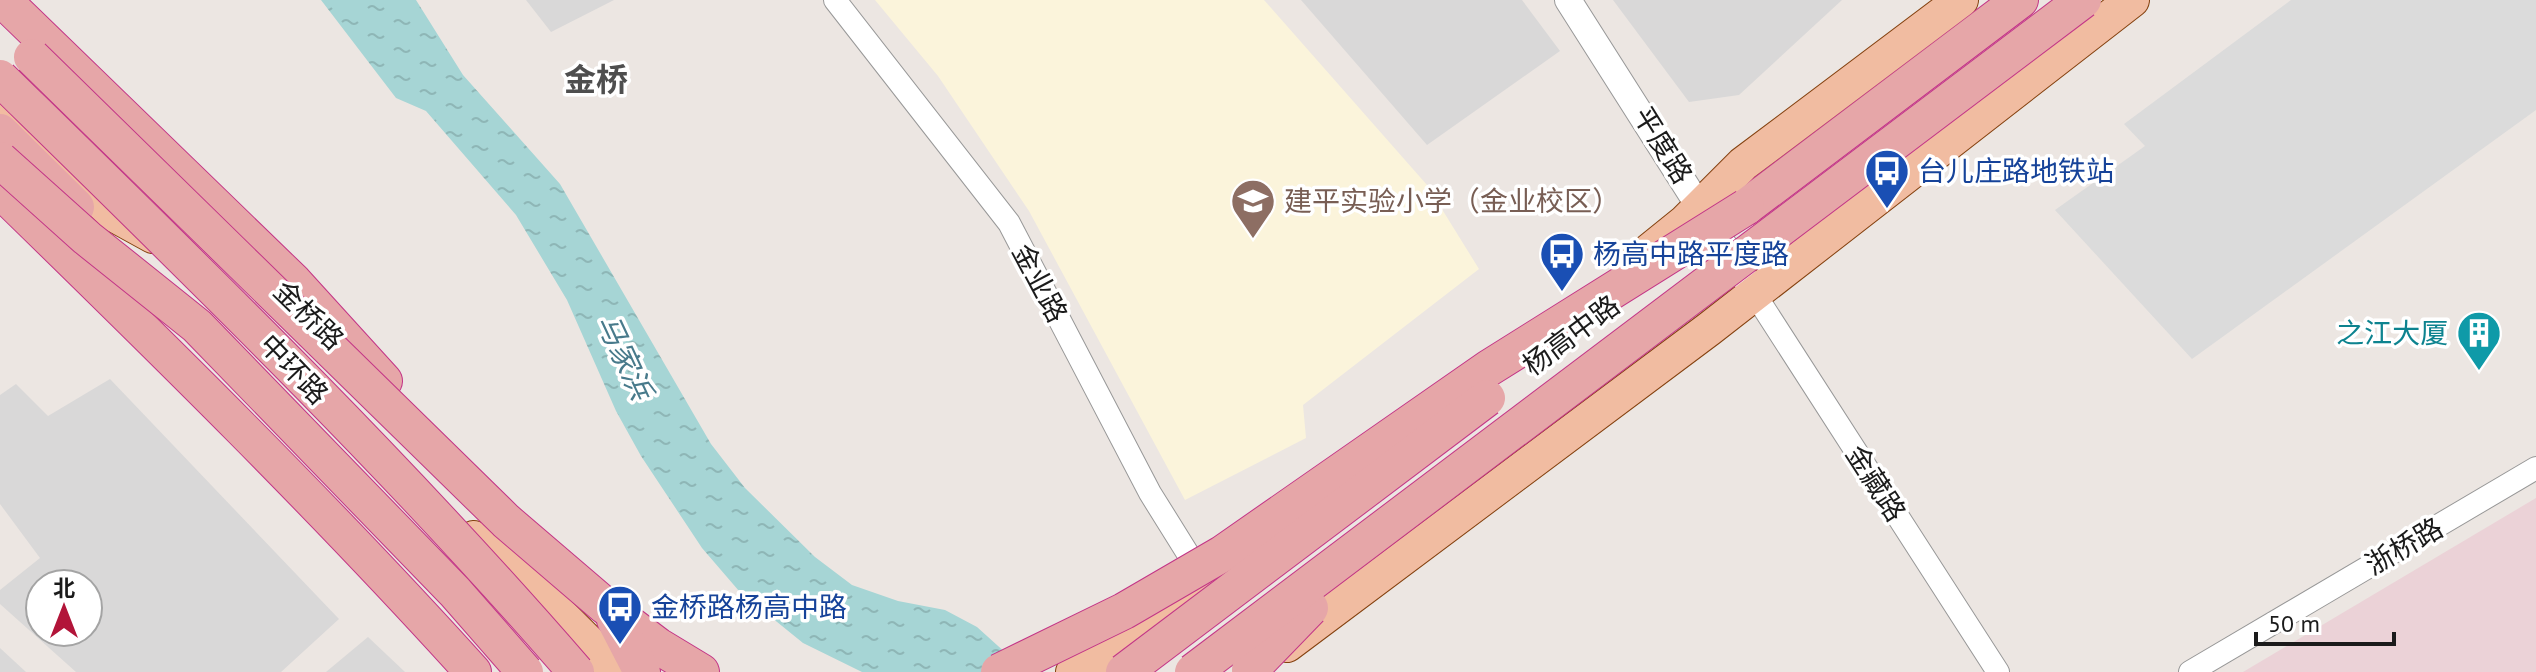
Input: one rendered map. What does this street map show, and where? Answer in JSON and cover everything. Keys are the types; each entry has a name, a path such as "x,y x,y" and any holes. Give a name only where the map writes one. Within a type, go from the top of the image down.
{"highway":[{"path":"3,0 294,282 384,381 481,511 581,662"},
{"name":"杨高中路","path":"1124,672 2020,0"},
{"name":"杨高中路","path":"1193,672 2083,0"},
{"path":"0,29 495,510 604,605 658,646 701,672"},
{"name":"中环路","path":"0,78 296,370 581,662"},
{"name":"中环路","path":"0,132 197,326 455,592 501,670"},
{"path":"0,157 87,238 197,326"},
{"path":"0,190 188,373 387,577 501,670"},
{"path":"999,672 1124,611 1222,554 1489,368 1746,207"},
{"path":"1250,672 1289,627 1357,564 1631,341"},
{"path":"604,605 625,634 642,672"}],"main road":[{"name":"杨高中路","path":"1075,670 1210,589 1575,311 1685,222 1743,164 1961,0"},
{"path":"1250,672 1754,293 2132,0"},
{"name":"金桥路","path":"0,13 373,378 534,554 581,662"},
{"name":"金桥路","path":"0,60 477,541 581,662 618,672"},
{"path":"0,103 113,214 194,254"},
{"path":"0,157 227,374 501,670 543,672"}],"street":[{"name":"金业路","path":"835,0 1009,223 1150,493 1210,589"},
{"name":"平度路","path":"1568,0 1754,293"},
{"name":"金藏路","path":"1754,293 1998,672"},
{"name":"浙桥路","path":"2190,672 2536,468"}],"shaded area":[{"path":"526,0 614,0 551,32"},
{"name":"建平实验小学（金业校区）","path":"875,0 1264,0 1427,185 1479,269 1303,405 1306,438 1185,500 1029,211 938,76"},
{"path":"1301,0 1522,0 1560,51 1427,145"},
{"path":"1613,0 1842,0 1739,95 1689,102"},
{"path":"2291,0 2536,0 2536,110 2192,359 2055,210 2145,146 2124,124"},
{"path":"110,379 339,619 281,672 76,672 49,648 104,648 104,568 28,568 40,558 0,504 0,395 16,384 48,416"},
{"path":"2536,498 2536,672 2243,672"},
{"path":"24,571 24,625 0,604 0,590"},
{"path":"368,637 405,672 326,672"},
{"path":"0,648 26,672 0,672"}],"water":[{"name":"马家浜","path":"321,0 416,0 463,75 560,184 711,444 745,488 815,557 852,585 898,601 945,610 977,627 1027,672 862,672 803,643 739,591 702,548 641,456 616,411 567,300 516,215 426,111 396,98"}],"place":[{"name":"台儿庄路地铁站","path":"1887,210"},
{"name":"建平实验小学（金业校区）","path":"1253,240"},
{"name":"杨高中路平度路","path":"1562,293"},
{"name":"之江大厦","path":"2479,372"},
{"name":"金桥路杨高中路","path":"620,646"}],"district":[{"name":"金桥","path":"596,80"}]}
